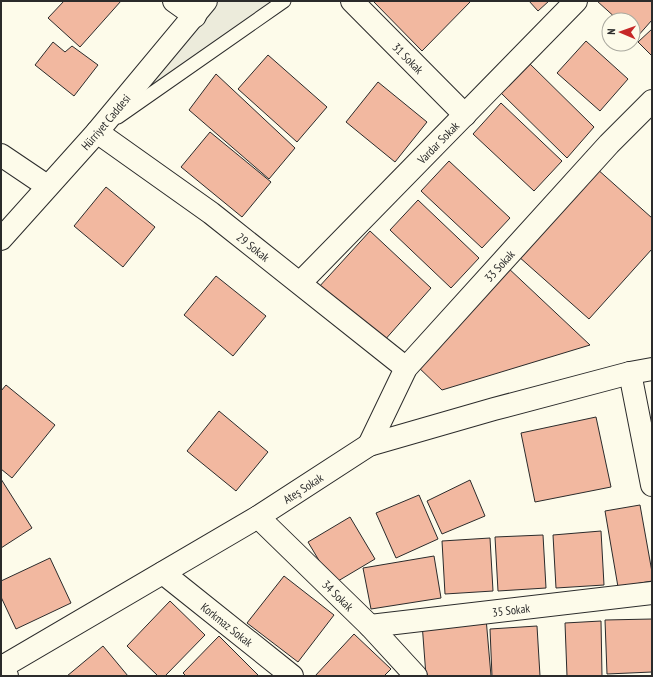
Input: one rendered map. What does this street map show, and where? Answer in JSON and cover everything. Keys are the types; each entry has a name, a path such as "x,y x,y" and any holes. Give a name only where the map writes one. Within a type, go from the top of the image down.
{"street":[{"path":"174,1 200,8"},
{"name":"31 Sokak","path":"352,1 465,115"},
{"name":"Vardar Sokak","path":"300,284 576,1"},
{"name":"Hürriyet Caddesi","path":"1,239 97,132 200,8"},
{"name":"33 Sokak","path":"369,445 406,368 609,144 652,102"},
{"name":"29 Sokak","path":"97,132 211,213 406,368"},
{"path":"1,155 47,186"},
{"name":"Ateş Sokak","path":"4,669 258,517 369,445 494,409 630,373 652,369"},
{"path":"630,373 652,485"},
{"name":"34 Sokak","path":"258,517 370,626 416,676"},
{"name":"Korkmaz Sokak","path":"163,573 292,676"},
{"name":"35 Sokak","path":"370,626 652,592"}],"lane":[{"path":"97,132 284,1"}],"shaded area":[{"path":"206,1 284,1 97,132"}],"building":[{"path":"64,1 121,1 80,47 48,18"},
{"path":"373,1 471,1 422,51"},
{"path":"529,1 549,1 538,11"},
{"path":"597,1 652,1 652,20 641,32 641,12 609,12"},
{"path":"652,29 652,56 641,45 641,39"},
{"path":"586,41 628,79 600,111 557,73"},
{"path":"53,42 65,52 72,46 98,65 74,96 35,65"},
{"path":"268,55 327,107 297,142 238,89"},
{"path":"527,61 594,127 567,158 499,91"},
{"path":"216,74 295,148 269,179 189,110"},
{"path":"378,82 427,122 395,162 346,122"},
{"path":"501,103 562,161 534,191 473,134"},
{"path":"210,132 271,182 242,217 181,167"},
{"path":"449,161 510,218 482,248 421,191"},
{"path":"596,168 652,218 652,249 589,319 518,256"},
{"path":"106,187 155,227 123,267 74,226"},
{"path":"418,200 479,258 451,288 390,230"},
{"path":"370,231 431,288 383,342 318,288"},
{"path":"506,266 590,345 442,390 415,364"},
{"path":"216,276 266,316 233,356 184,315"},
{"path":"6,385 55,425 12,478 1,469 1,391"},
{"path":"219,411 268,452 236,491 187,451"},
{"path":"596,417 611,487 535,502 521,433"},
{"path":"1,479 32,528 1,548"},
{"path":"470,480 485,516 442,534 427,501"},
{"path":"419,495 438,539 396,558 376,513"},
{"path":"640,505 652,572 652,581 618,587 605,511"},
{"path":"350,517 375,559 333,584 308,542"},
{"path":"601,531 604,585 556,588 553,535"},
{"path":"543,535 546,588 498,591 495,537"},
{"path":"490,538 493,591 445,594 442,541"},
{"path":"434,556 441,598 371,609 363,568"},
{"path":"50,558 71,603 16,629 1,597 1,581"},
{"path":"284,576 334,615 298,662 247,623"},
{"path":"170,601 205,635 165,676 158,676 127,646"},
{"path":"486,618 491,676 426,676 422,623"},
{"path":"652,619 652,672 607,674 605,620"},
{"path":"601,621 602,676 567,676 565,623"},
{"path":"537,626 540,676 492,676 490,629"},
{"path":"354,634 391,669 384,676 315,676"},
{"path":"219,636 259,676 186,676 183,673"},
{"path":"103,646 128,676 67,676"}]}
